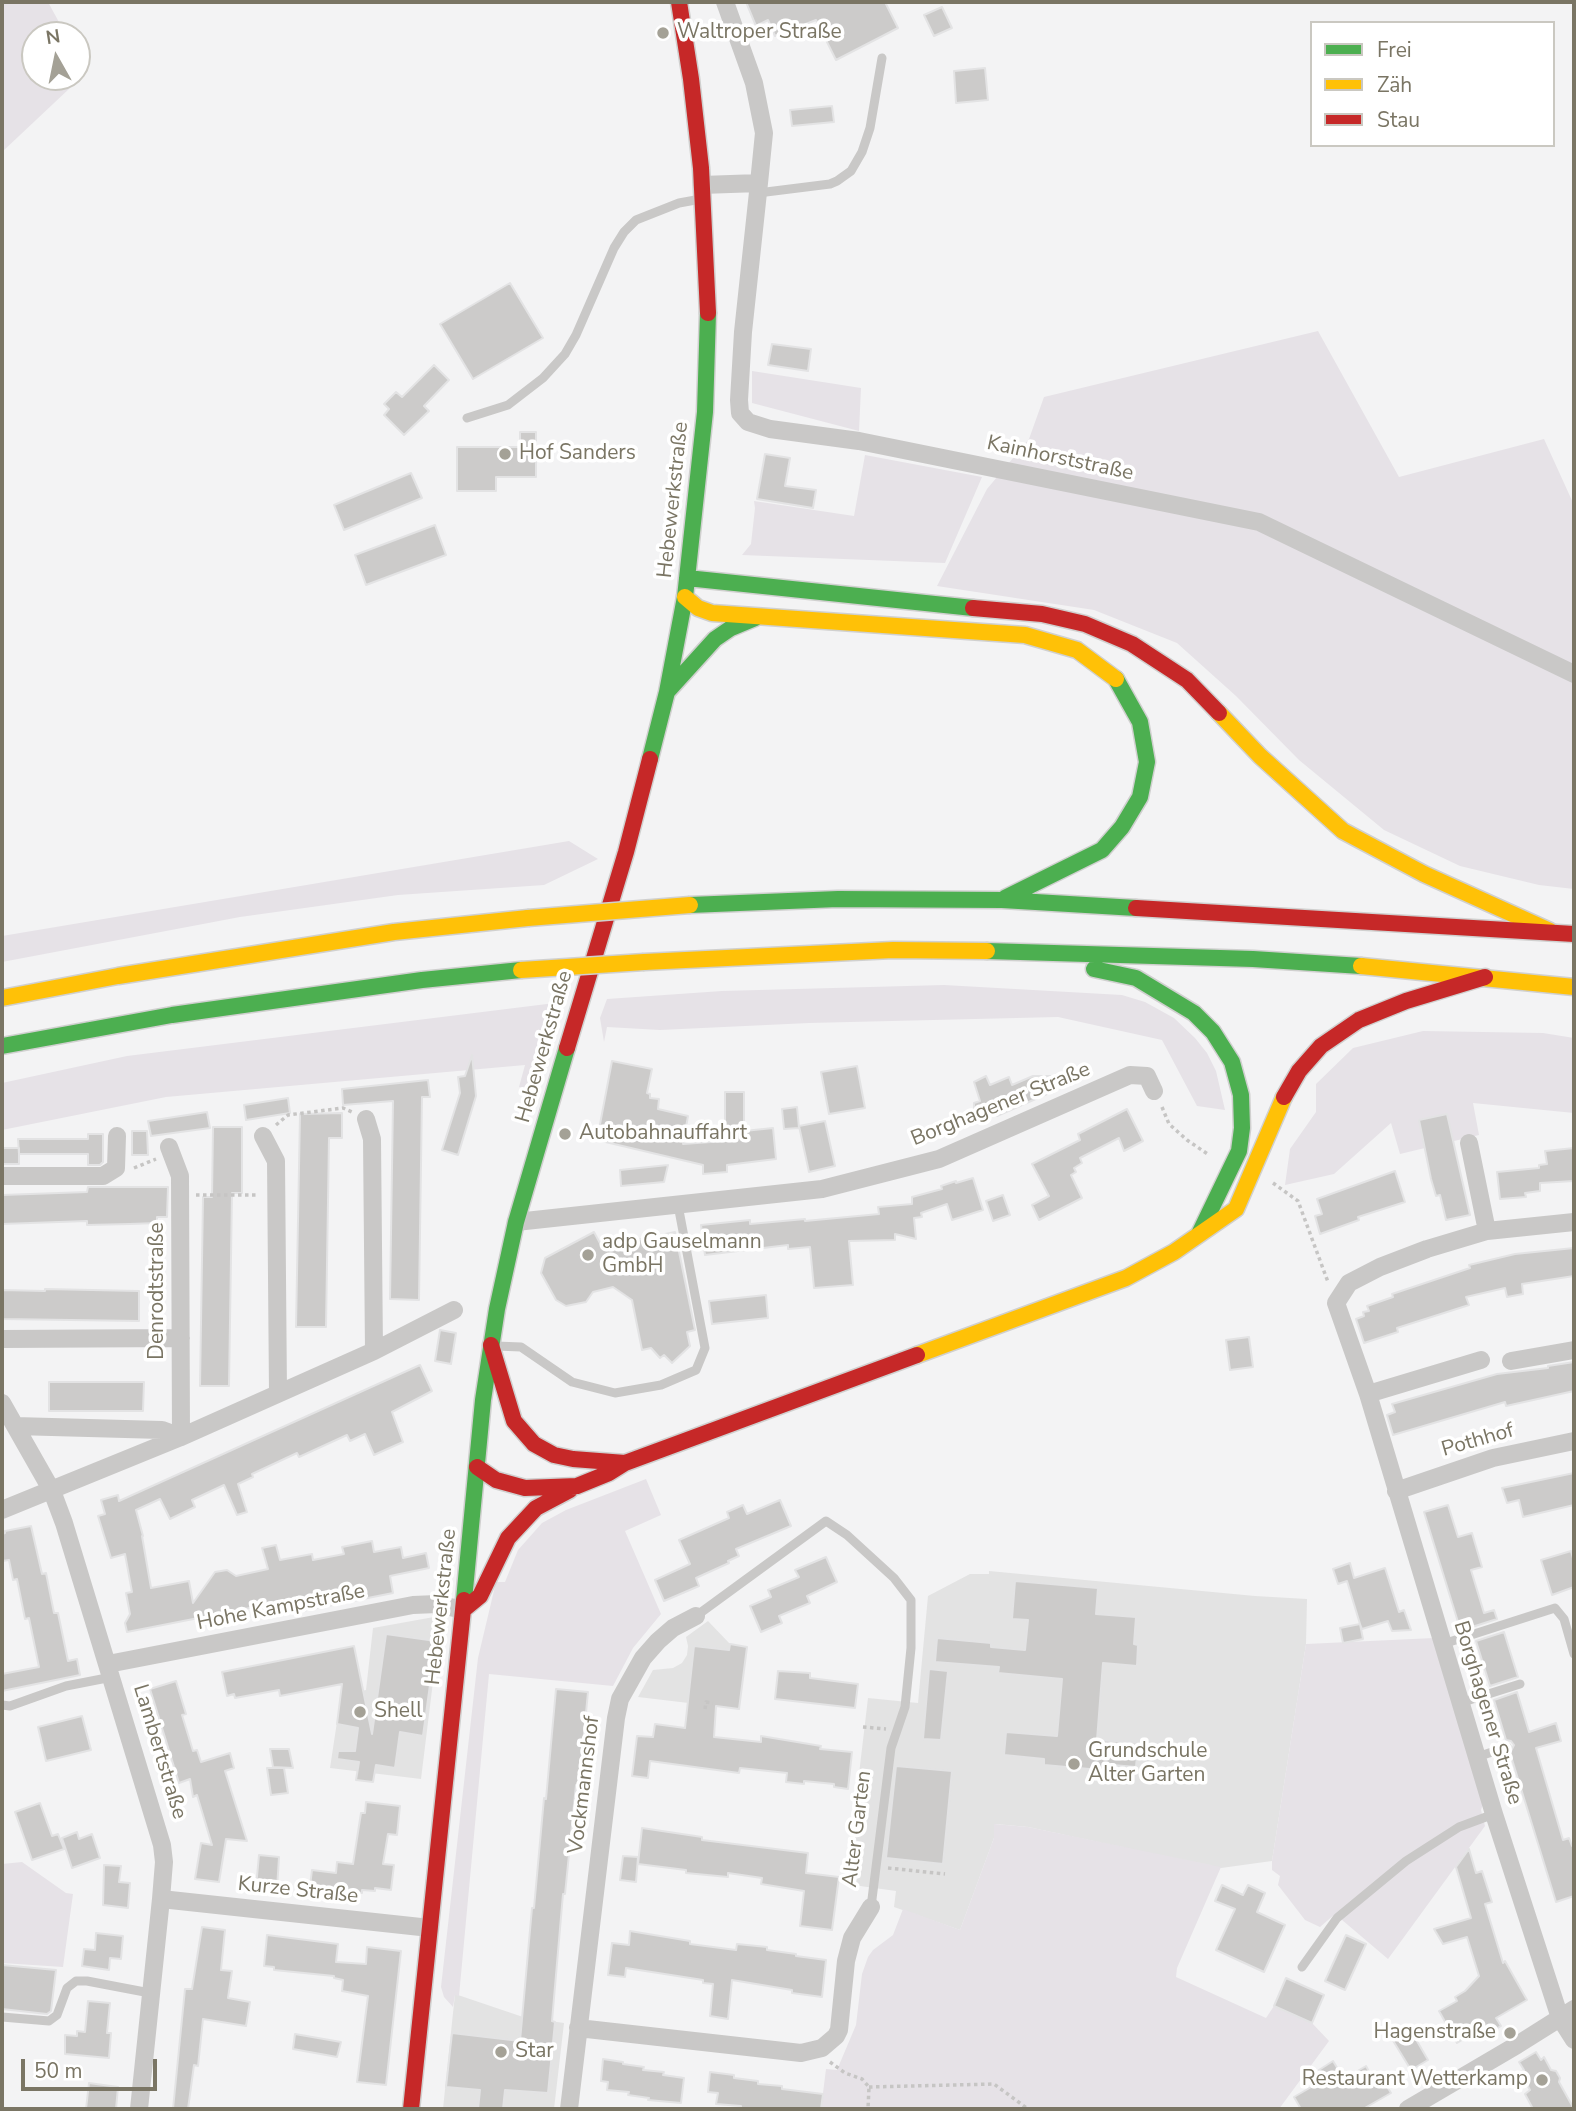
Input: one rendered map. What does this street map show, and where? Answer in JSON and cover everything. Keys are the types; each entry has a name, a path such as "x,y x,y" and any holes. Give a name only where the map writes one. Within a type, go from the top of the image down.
{"main road":[{"name":"Hebewerkstraße","path":"411,2109 491,1345 516,1222 626,852 667,692 685,597 705,412 708,304 702,192 691,79 679,2"},
{"path":"687,578 898,602 1042,614 1085,624 1132,644 1187,680 1260,756 1343,831 1424,874 1550,931"},
{"path":"685,597 698,608 712,613 1026,635 1077,650 1116,679 1140,722 1147,762 1140,797 1122,827 1101,850 1002,900"},
{"path":"667,692 715,639 731,628 756,617"},
{"path":"2,998 118,976 394,932 690,905 838,899 1002,900 1574,934"},
{"path":"2,1046 172,1014 422,980 644,962 893,950 1253,959 1368,966 1574,987"},
{"path":"1010,951 1136,978 1194,1013 1213,1032 1232,1062 1241,1095 1242,1128 1238,1151 1200,1232"},
{"path":"463,1610 480,1597 508,1538 536,1508 577,1486 609,1473 625,1463 1126,1278 1174,1252 1236,1209 1278,1108 1299,1071 1321,1046 1359,1020 1406,1001 1485,977"},
{"path":"491,1345 514,1422 534,1444 554,1455 625,1463"},
{"path":"537,1466 604,1462"},
{"path":"477,1467 497,1465"},
{"path":"477,1467 496,1480 525,1488 577,1486"}],"street":[{"path":"702,192 759,188 764,133 754,83 725,2"},
{"name":"Kainhorststraße","path":"759,188 743,332 740,386 740,413 748,422 770,429 859,440 1259,522 1574,674"},
{"name":"Borghagener Straße","path":"516,1222 822,1189 939,1159 1130,1075 1147,1076 1154,1091"},
{"path":"366,1119 372,1139 374,1352"},
{"path":"2,1176 103,1176 116,1168 117,1136"},
{"path":"262,1136 276,1161 278,1393"},
{"path":"1469,1143 1488,1231"},
{"name":"Denrodtstraße","path":"170,1150 180,1176 181,1437"},
{"path":"1336,1303 1349,1283 1380,1267 1427,1249 1488,1231 1574,1222"},
{"name":"Borghagener Straße","path":"1336,1303 1368,1394 1494,1814 1574,2040"},
{"path":"2,1510 181,1437 374,1352 454,1310"},
{"path":"2,1339 181,1338"},
{"path":"1511,1361 1574,1350"},
{"path":"1368,1394 1481,1360"},
{"name":"Lambertstraße","path":"2,1403 52,1491 64,1523 162,1844 164,1862 161,1899 139,2109"},
{"path":"15,1426 162,1430 181,1437"},
{"name":"Pothhof","path":"1396,1491 1493,1458 1574,1441"},
{"name":"Hohe Kampstraße","path":"110,1671 413,1605 438,1604 463,1610"},
{"name":"Vockmannshof","path":"569,2109 614,1730 620,1699 643,1658 658,1641 673,1628 696,1616"},
{"name":"Kurze Straße","path":"161,1899 430,1928"},
{"name":"Alter Garten","path":"822,2048 839,2030 846,1961 852,1937 871,1907"},
{"path":"1408,2109 1567,2014"},
{"path":"578,2028 801,2053 822,2048"}],"lane":[{"path":"759,188 830,184 850,171 862,152 870,128 881,58"},
{"path":"467,418 498,410 523,395 565,354 614,248 636,220 702,192"},
{"path":"491,1345 521,1347 572,1382 615,1393 662,1385 696,1370 705,1348 678,1205"},
{"name":"Vockmannshof","path":"696,1616 827,1521"},
{"name":"Alter Garten","path":"827,1521 847,1535 894,1578 911,1600 911,1648 905,1707 891,1748 871,1907"},
{"path":"1443,1644 1555,1608 1564,1619 1574,1654"},
{"path":"2,1705 10,1706 110,1671"},
{"path":"1460,1703 1520,1684"},
{"path":"1477,1757 1507,1747"},
{"path":"1302,1967 1337,1918 1406,1861 1459,1827 1494,1814"},
{"path":"2,2017 49,2021 57,2015 67,1988 76,1981 150,1993"}],"path":[{"path":"1154,1091 1169,1124 1211,1156"},
{"path":"262,1136 288,1115 343,1108 366,1119"},
{"path":"116,1168 130,1169 170,1150"},
{"path":"1273,1183 1298,1201 1336,1303"},
{"path":"180,1195 276,1195"},
{"path":"705,1709 706,1702 713,1703"},
{"path":"863,1727 897,1730"},
{"path":"876,1867 945,1874"},
{"path":"822,2048 830,2063 845,2073 862,2079 869,2087 868,2109"},
{"path":"869,2087 994,2084 1028,2109"}],"shaded area":[{"path":"2,2 48,2 58,21 21,21 21,91 67,91 2,152"},
{"path":"1318,331 1399,477 1544,439 1574,505 1574,889 1539,885 1460,866 1384,830 1299,760 1236,696 1177,643 1094,610 937,586 987,489 1029,439 1044,397"},
{"path":"752,371 861,388 859,431 752,403"},
{"path":"865,455 982,477 945,563 742,555 751,544 754,501 854,516"},
{"path":"569,841 598,859 544,885 398,895 240,917 2,962 2,936"},
{"path":"944,985 1122,995 1145,1002 1174,1018 1207,1053 1216,1071 1225,1110 1197,1106 1162,1040 1058,1017 809,1023 660,1030 607,1027 604,1042 600,1018 607,999 722,991"},
{"path":"555,1003 527,1090 519,1087 525,1065 166,1097 2,1130 2,1083 127,1056"},
{"path":"1423,1031 1543,1033 1574,1038 1574,1113 1473,1103 1479,1135 1400,1154 1391,1123 1334,1174 1285,1185 1290,1149 1316,1112 1316,1084 1353,1048"},
{"path":"646,1479 661,1515 625,1531 661,1614 633,1648 613,1686 489,1674 459,1996 455,1995 453,2007 444,1997 441,1987 478,1658 496,1582 505,1582 518,1550 542,1523 566,1510"},
{"name":"Grundschule Alter Garten","path":"989,1571 1307,1599 1306,1644 1272,1861 1221,1868 1028,1827 995,1824 994,1838 960,1930 894,1907 896,1891 846,1884 868,1698 918,1703 928,1596 970,1574 989,1574"},
{"path":"434,1617 440,1625 421,1779 330,1768 340,1702 348,1700 349,1694 366,1690 373,1628"},
{"path":"708,1621 730,1644 746,1647 739,1709 638,1697 653,1670 673,1668 682,1663 687,1655 686,1637"},
{"path":"1434,1638 1483,1804 1481,1810 1485,1826 1388,1959 1335,1914 1320,1927 1305,1920 1278,1885 1280,1876 1272,1870 1272,1861 1306,1644"},
{"path":"994,1824 1028,1827 1221,1867 1177,1968 1176,1977 1266,2018 1274,2006 1312,2023 1329,2041 1279,2109 821,2109 826,2069 837,2070 856,2025 862,1974 868,1957 893,1935 903,1909 960,1930 994,1838"},
{"path":"22,1862 66,1893 73,1894 63,1967 2,1963 2,1864"},
{"path":"455,1994 523,2017 564,2023 554,2109 443,2109"}],"building":[{"path":"746,2 885,2 898,28 836,60 816,20 775,36 768,20 756,26"},
{"path":"942,7 952,28 934,36 924,15"},
{"path":"985,68 988,100 956,103 954,71"},
{"path":"832,106 834,122 792,126 790,110"},
{"path":"510,283 543,338 473,379 440,324"},
{"path":"772,344 811,349 808,371 768,365"},
{"path":"434,365 449,380 424,406 429,411 404,435 384,415 389,409 384,404 396,392 402,397"},
{"path":"520,432 536,432 536,477 496,477 496,491 457,491 457,447 520,447"},
{"path":"765,454 790,458 785,486 816,490 813,508 757,499"},
{"path":"411,473 422,498 344,530 334,505"},
{"path":"435,525 446,555 366,585 355,555"},
{"path":"472,1055 476,1096 458,1155 442,1150 460,1093 458,1077 465,1076"},
{"path":"612,1061 652,1069 647,1093 650,1098 659,1099 658,1109 688,1116 683,1144 725,1141 725,1092 744,1092 744,1131 773,1128 776,1159 727,1165 727,1172 703,1174 703,1165 597,1140"},
{"path":"857,1066 865,1108 829,1114 821,1072"},
{"path":"986,1076 990,1085 1009,1077 1012,1085 1033,1076 1050,1076 1056,1090 997,1116 996,1114 979,1120 974,1111 974,1103 980,1101 974,1082"},
{"path":"428,1080 430,1097 422,1097 419,1300 390,1299 393,1101 343,1105 342,1089"},
{"path":"288,1098 290,1113 246,1120 244,1105"},
{"path":"797,1107 799,1128 784,1129 782,1109"},
{"path":"1127,1109 1143,1141 1124,1151 1119,1138 1080,1158 1082,1163 1074,1168 1076,1172 1071,1175 1082,1198 1039,1220 1032,1205 1049,1196 1032,1164 1080,1140 1078,1134"},
{"path":"207,1112 210,1128 151,1136 148,1121"},
{"path":"342,1113 342,1138 329,1138 326,1327 296,1327 300,1114"},
{"path":"1447,1114 1470,1215 1446,1220 1440,1195 1436,1196 1431,1179 1419,1120"},
{"path":"825,1121 835,1166 809,1172 799,1126"},
{"path":"213,1127 242,1127 242,1193 232,1193 229,1386 200,1386 203,1197 212,1197"},
{"path":"132,1131 147,1131 148,1155 132,1155"},
{"path":"88,1134 103,1134 103,1162 100,1165 88,1165 88,1154 19,1154 18,1139 88,1139"},
{"path":"2,1148 19,1148 19,1164 2,1164"},
{"path":"1574,1148 1574,1181 1540,1183 1540,1191 1525,1193 1526,1197 1500,1199 1497,1172 1539,1168 1539,1165 1547,1164 1545,1151"},
{"path":"668,1165 664,1182 621,1186 620,1170"},
{"path":"1395,1171 1405,1202 1358,1217 1359,1220 1320,1234 1315,1216 1322,1214 1317,1199"},
{"path":"973,1178 983,1210 952,1220 947,1204 921,1213 922,1217 914,1218 916,1239 895,1234 895,1240 849,1241 853,1285 814,1288 810,1247 788,1249 788,1245 705,1255 701,1225 750,1220 750,1224 805,1221 879,1214 878,1207 912,1204 912,1197 942,1189 941,1186 956,1181"},
{"path":"88,1187 168,1187 167,1217 157,1217 157,1223 87,1225 87,1221 2,1224 2,1195 87,1192"},
{"path":"1003,1195 1010,1215 993,1221 986,1201"},
{"path":"594,1232 602,1247 675,1232 695,1330 687,1332 690,1346 672,1363 664,1355 660,1358 651,1348 642,1350 632,1300 613,1287 593,1292 586,1302 566,1306 556,1300 541,1273 545,1258"},
{"path":"1574,1248 1574,1276 1522,1284 1523,1294 1507,1297 1505,1288 1466,1297 1469,1305 1397,1328 1398,1332 1364,1343 1356,1319 1364,1316 1363,1312 1369,1311 1367,1306 1393,1297 1392,1294 1470,1268 1469,1265 1515,1254"},
{"path":"2,1290 139,1291 139,1321 2,1319"},
{"path":"766,1295 768,1318 712,1324 709,1301"},
{"path":"440,1330 456,1333 451,1364 435,1361"},
{"path":"1249,1337 1253,1367 1230,1370 1226,1340"},
{"path":"1574,1362 1574,1391 1506,1406 1505,1402 1393,1435 1387,1415 1395,1412 1392,1404 1497,1374"},
{"path":"420,1365 432,1391 392,1412 403,1442 374,1455 365,1434 350,1441 347,1435 299,1457 297,1453 252,1474 253,1477 238,1484 247,1512 237,1515 224,1485 192,1500 195,1507 170,1519 160,1499 136,1510 151,1588 189,1581 193,1603 215,1572 227,1570 236,1576 268,1569 262,1548 276,1545 280,1560 312,1554 313,1560 344,1554 342,1547 372,1541 374,1552 401,1547 403,1558 426,1553 429,1568 390,1576 393,1593 272,1617 270,1604 127,1632 125,1623 130,1614 126,1593 132,1592 125,1554 111,1558 98,1516 105,1514 101,1500 118,1495 119,1501"},
{"path":"49,1382 144,1382 143,1411 49,1411"},
{"path":"1574,1473 1574,1505 1523,1517 1519,1500 1507,1503 1502,1488"},
{"path":"780,1500 791,1526 736,1549 739,1556 696,1578 699,1586 664,1601 655,1580 690,1564 679,1540 729,1518 727,1512 743,1505 747,1514"},
{"path":"1448,1505 1458,1537 1472,1533 1482,1567 1471,1570 1484,1613 1494,1610 1497,1619 1472,1627 1469,1619 1458,1622 1424,1512"},
{"path":"31,1526 42,1574 46,1573 54,1613 58,1613 68,1661 77,1659 80,1675 2,1691 2,1674 39,1667 29,1618 25,1619 17,1579 13,1580 9,1560 2,1561 2,1534"},
{"path":"1571,1551 1574,1587 1552,1595 1541,1560"},
{"path":"826,1557 837,1582 807,1596 810,1603 779,1616 782,1623 761,1632 750,1606 771,1597 768,1590 799,1577 795,1570"},
{"path":"1350,1563 1354,1578 1385,1568 1399,1612 1404,1610 1411,1630 1392,1631 1388,1621 1362,1629 1347,1581 1338,1584 1333,1569"},
{"path":"1015,1581 1098,1588 1096,1614 1136,1617 1134,1644 1138,1645 1137,1666 1103,1663 1097,1740 1138,1743 1136,1767 1112,1765 1112,1771 1044,1765 1044,1759 1004,1755 1006,1732 1057,1736 1062,1679 998,1673 999,1667 935,1662 937,1638 991,1643 991,1647 1025,1650 1028,1620 1012,1619"},
{"path":"1360,1624 1363,1639 1343,1643 1340,1628"},
{"path":"1504,1632 1518,1677 1490,1686 1476,1641"},
{"path":"386,1634 436,1641 423,1736 400,1732 395,1768 376,1765 373,1782 356,1780 359,1762 337,1759 338,1751 355,1751 358,1728 337,1724 342,1684 280,1696 279,1690 235,1698 234,1694 227,1696 222,1672 354,1646 372,1734"},
{"path":"730,1644 747,1647 739,1709 716,1706 714,1737 761,1742 761,1736 821,1746 820,1749 852,1752 848,1789 834,1787 834,1784 786,1782 787,1773 740,1768 739,1773 650,1761 648,1778 632,1776 637,1736 653,1737 655,1724 685,1728 694,1646 729,1650"},
{"path":"929,1669 948,1671 941,1740 923,1739"},
{"path":"778,1671 810,1673 810,1678 858,1684 855,1708 775,1699"},
{"path":"176,1681 186,1714 182,1715 193,1751 197,1750 201,1762 230,1753 234,1768 225,1771 247,1841 226,1839 219,1882 195,1879 201,1843 212,1845 197,1795 193,1797 190,1779 179,1783 150,1689"},
{"path":"556,1689 588,1692 579,1785 576,1785 563,1894 548,2093 505,2090 503,2109 478,2109 480,2090 446,2087 452,2033 520,2041"},
{"path":"1517,1692 1529,1732 1556,1723 1561,1741 1536,1748 1563,1840 1569,1838 1572,1846 1574,1845 1574,1896 1556,1902 1510,1753 1514,1745 1506,1740 1494,1700"},
{"path":"82,1716 91,1750 46,1761 38,1727"},
{"path":"270,1749 289,1749 293,1768 273,1767"},
{"path":"896,1766 952,1771 943,1864 886,1858"},
{"path":"267,1768 284,1768 288,1793 271,1795"},
{"path":"366,1802 400,1806 397,1835 388,1834 383,1864 394,1865 391,1890 375,1888 375,1891 362,1890 362,1893 310,1886 312,1870 336,1873 337,1862 353,1864 361,1813 365,1813"},
{"path":"40,1803 52,1836 58,1834 64,1849 32,1860 15,1812"},
{"path":"642,1828 702,1837 702,1840 808,1853 806,1873 839,1877 832,1930 800,1926 804,1891 761,1884 762,1878 728,1873 728,1877 686,1873 686,1870 638,1864"},
{"path":"77,1832 79,1839 92,1834 100,1858 72,1868 62,1838"},
{"path":"1469,1849 1476,1873 1482,1871 1492,1902 1485,1904 1503,1963 1505,1961 1527,2000 1496,2018 1501,2026 1479,2039 1475,2032 1457,2043 1439,2011 1457,2001 1455,1997 1479,1976 1467,1937 1443,1944 1434,1929 1471,1918 1456,1867"},
{"path":"259,1855 279,1857 277,1889 256,1887"},
{"path":"623,1856 638,1857 636,1882 620,1880"},
{"path":"104,1865 121,1866 119,1882 130,1883 128,1908 103,1905"},
{"path":"1222,1885 1243,1895 1248,1885 1265,1893 1257,1912 1285,1925 1264,1972 1216,1950 1235,1909 1215,1901"},
{"path":"202,1927 225,1930 221,1970 232,1971 228,1998 250,2002 246,2026 203,2019 198,2066 194,2065 188,2109 173,2109 185,1989 192,1989"},
{"path":"630,1931 690,1941 690,1944 736,1950 737,1944 767,1947 767,1950 826,1960 822,1997 732,1980 728,2019 710,2016 713,1984 703,1983 703,1980 626,1968 625,1977 608,1975 612,1943 629,1945"},
{"path":"96,1933 123,1936 121,1959 110,1958 109,1970 82,1966 84,1949 95,1950"},
{"path":"267,1935 338,1944 336,1962 366,1964 367,1947 401,1951 386,2085 357,2082 368,1996 342,1991 343,1980 334,1976 274,1970 274,1967 264,1966"},
{"path":"1346,1935 1366,1944 1345,1990 1325,1981"},
{"path":"2,1965 56,1970 51,2011 47,2014 2,2009"},
{"path":"1286,1978 1324,1995 1312,2023 1274,2006"},
{"path":"88,2001 110,2003 107,2033 111,2033 109,2058 65,2054 65,2035 77,2036 77,2031 85,2032"},
{"path":"1410,2029 1428,2060 1411,2070 1392,2039"},
{"path":"295,2034 341,2042 337,2057 293,2049"},
{"name":"Restaurant Wetterkamp","path":"1536,2052 1541,2060 1544,2057 1551,2070 1556,2071 1574,2109 1533,2109 1525,2094 1530,2090 1520,2072 1524,2070 1519,2062"},
{"path":"603,2059 684,2078 681,2103 648,2100 649,2098 628,2095 629,2092 607,2090 608,2082 601,2081"},
{"path":"1333,2061 1344,2079 1366,2066 1372,2077 1379,2073 1391,2093 1363,2109 1301,2109 1294,2097 1325,2079 1319,2070"},
{"path":"710,2072 758,2081 758,2084 782,2086 782,2089 823,2094 821,2109 741,2109 741,2106 716,2104 718,2093 708,2092"},
{"path":"89,2083 118,2087 116,2109 86,2109"}],"traffic: fast":[{"path":"650,759 667,692 685,597 705,412 708,313"},
{"path":"687,578 973,608"},
{"path":"667,692 715,639 731,628 755,618"},
{"path":"1005,898 1102,850 1122,827 1140,797 1147,762 1140,722 1116,679"},
{"path":"690,905 838,899 1002,900 1136,908"},
{"path":"987,951 1253,959 1361,966"},
{"path":"1094,969 1136,978 1194,1013 1213,1032 1232,1062 1241,1095 1242,1128 1239,1151 1200,1232"},
{"path":"2,1046 172,1015 422,980 521,970"},
{"path":"464,1600 483,1400 497,1309 516,1222 567,1048"}],"traffic: slow":[{"path":"685,597 698,608 712,613 1025,635 1077,650 1116,679"},
{"path":"1219,713 1260,756 1343,831 1424,874 1550,931"},
{"path":"528,918 690,905"},
{"path":"2,998 118,976 394,932 528,918"},
{"path":"644,962 893,950 987,951"},
{"path":"521,970 644,962"},
{"path":"1361,966 1574,987"},
{"path":"917,1355 1126,1278 1174,1252 1236,1209 1284,1097"}],"traffic: jam":[{"path":"679,2 701,168 708,313"},
{"path":"973,608 1042,614 1085,624 1132,644 1187,680 1219,713"},
{"path":"567,1048 626,852 650,759"},
{"path":"1136,908 1574,934"},
{"path":"1284,1097 1299,1071 1321,1046 1359,1020 1406,1001 1485,977"},
{"path":"491,1345 514,1421 534,1444 554,1455 573,1459 625,1463"},
{"path":"477,1467 496,1480 525,1488 577,1486 609,1473 625,1463 917,1355"},
{"path":"463,1610 480,1596 508,1538 536,1508 570,1490"},
{"path":"411,2109 464,1600"}],"place":[{"name":"Waltroper Straße","path":"663,33"},
{"name":"Hof Sanders","path":"505,454"},
{"name":"Autobahnauffahrt","path":"565,1134"},
{"name":"adp Gauselmann GmbH","path":"588,1255"},
{"name":"Shell","path":"360,1712"},
{"name":"Grundschule Alter Garten","path":"1074,1764"},
{"name":"Hagenstraße","path":"1510,2033"},
{"name":"Star","path":"501,2052"},
{"name":"Restaurant Wetterkamp","path":"1542,2080"}]}
